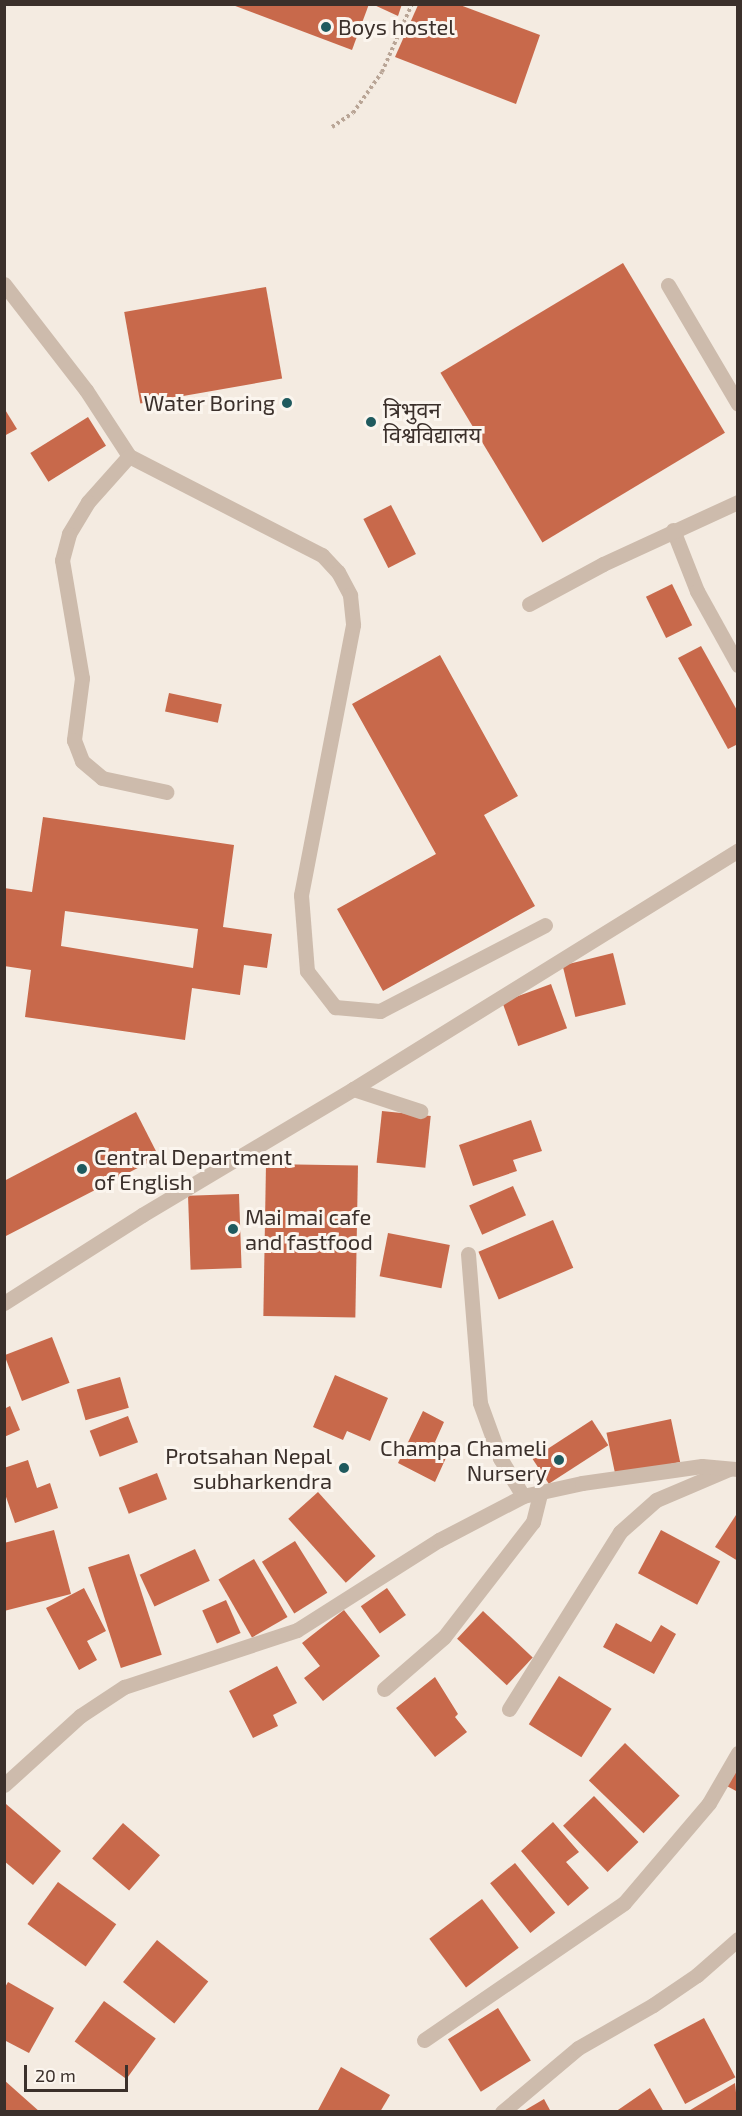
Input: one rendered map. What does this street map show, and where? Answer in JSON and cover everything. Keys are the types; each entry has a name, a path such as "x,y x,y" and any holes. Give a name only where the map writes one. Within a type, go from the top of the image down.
{"street":[{"path":"4,284 86,390 129,456 322,555 338,572 350,595 353,625 301,896 307,971 335,1007 380,1011 545,925"},
{"path":"668,285 738,404"},
{"path":"129,456 88,502 69,534 62,560 82,678 74,740 82,761 102,778 167,792"},
{"path":"528,604 673,530 738,502"},
{"path":"673,530 698,591 738,665"},
{"path":"4,1303 142,1215 353,1089 738,850"},
{"path":"353,1089 420,1111"},
{"path":"468,1254 480,1403 500,1458 523,1496"},
{"path":"4,1785 80,1716 124,1688 297,1630 439,1540 523,1496 541,1491 702,1466 736,1468"},
{"path":"509,1709 620,1532 656,1500 736,1468"},
{"path":"384,1689 444,1637 532,1522 541,1491"},
{"path":"424,2040 624,1903 709,1803 738,1753"},
{"path":"502,2112 578,2048 653,2005 697,1975 738,1939"}],"path":[{"path":"332,127 353,113 382,72 412,4"}],"building":[{"name":"Boys hostel","path":"230,4 369,4 352,50"},
{"name":"Boys hostel","path":"372,4 402,4 398,16"},
{"path":"418,5 460,5 540,35 516,104 395,57"},
{"path":"623,263 725,433 542,542 440,373"},
{"path":"266,287 282,379 140,404 124,312"},
{"path":"4,408 17,429 4,436"},
{"path":"88,417 106,446 48,482 30,453"},
{"path":"391,505 416,554 388,568 363,519"},
{"path":"672,584 692,625 666,638 646,597"},
{"path":"701,646 738,712 738,744 728,749 678,658"},
{"path":"440,655 518,796 484,815 535,906 383,991 337,909 436,854 352,704"},
{"path":"169,693 222,704 218,723 165,712"},
{"path":"43,817 234,845 223,927 272,934 267,968 244,965 240,995 192,988 185,1040 25,1017 31,970 4,966 4,888 32,892","holes":["65,911 198,929 193,968 61,946"]},
{"path":"613,953 626,1004 575,1017 563,966"},
{"path":"551,984 567,1028 518,1046 502,1002"},
{"path":"382,1111 431,1116 425,1168 377,1163"},
{"name":"Central Department of English","path":"136,1112 159,1157 4,1237 4,1181"},
{"path":"531,1120 542,1151 513,1160 517,1171 473,1186 459,1145"},
{"path":"266,1164 358,1166 355,1318 263,1316"},
{"path":"513,1186 526,1215 482,1235 469,1206"},
{"path":"239,1194 242,1268 191,1270 188,1196"},
{"path":"553,1220 573,1268 499,1300 478,1252"},
{"path":"388,1233 450,1245 441,1288 380,1276"},
{"path":"52,1337 70,1383 22,1401 4,1355"},
{"path":"335,1375 388,1398 370,1441 347,1431 343,1440 313,1427"},
{"path":"120,1377 129,1408 86,1420 77,1389"},
{"path":"10,1406 20,1430 4,1437 4,1409"},
{"path":"423,1411 444,1422 435,1442 450,1449 435,1482 398,1463"},
{"path":"128,1416 138,1442 100,1457 90,1431"},
{"path":"671,1419 680,1462 616,1476 606,1433"},
{"path":"592,1420 608,1445 549,1484 532,1459"},
{"path":"28,1460 37,1488 50,1483 58,1508 15,1523 4,1491 4,1468"},
{"path":"157,1473 167,1499 129,1514 119,1488"},
{"path":"318,1492 376,1556 346,1583 288,1519"},
{"path":"738,1512 738,1561 715,1547"},
{"path":"54,1530 71,1594 4,1611 4,1543"},
{"path":"661,1530 720,1561 697,1605 638,1573"},
{"path":"295,1541 327,1593 294,1613 262,1562"},
{"path":"195,1549 210,1581 155,1607 140,1575"},
{"path":"129,1554 162,1655 121,1668 88,1567"},
{"path":"254,1559 288,1617 252,1638 218,1580"},
{"path":"84,1588 106,1631 87,1641 97,1660 79,1670 46,1608"},
{"path":"387,1588 406,1615 380,1633 361,1606"},
{"path":"226,1600 241,1633 217,1643 202,1611"},
{"path":"344,1610 380,1656 323,1701 304,1678 320,1666 302,1643"},
{"path":"483,1611 533,1657 507,1685 457,1639"},
{"path":"616,1623 651,1642 661,1625 676,1634 654,1674 603,1647"},
{"path":"277,1666 297,1703 273,1715 278,1726 253,1738 229,1691"},
{"path":"559,1676 612,1709 581,1757 529,1724"},
{"path":"435,1677 458,1714 455,1717 467,1732 435,1757 396,1708"},
{"path":"625,1743 680,1796 644,1833 589,1780"},
{"path":"738,1760 738,1792 723,1784"},
{"path":"594,1796 638,1842 608,1872 563,1826"},
{"path":"6,1804 61,1851 33,1885 4,1861"},
{"path":"553,1822 579,1852 566,1862 589,1888 568,1906 521,1851"},
{"path":"123,1823 160,1855 129,1891 92,1858"},
{"path":"515,1863 555,1913 530,1933 490,1883"},
{"path":"58,1882 116,1924 86,1966 27,1924"},
{"path":"482,1899 519,1948 466,1987 429,1939"},
{"path":"157,1940 208,1982 174,2024 123,1982"},
{"path":"8,1982 54,2008 29,2053 4,2040 4,1989"},
{"path":"104,2001 156,2039 126,2079 75,2041"},
{"path":"498,2008 531,2061 481,2092 448,2039"},
{"path":"704,2018 735,2077 685,2104 654,2045"},
{"path":"341,2067 390,2095 380,2112 317,2112"},
{"path":"4,2080 40,2112 4,2112"},
{"path":"735,2083 738,2112 687,2112"},
{"path":"650,2088 664,2112 615,2112"},
{"path":"544,2099 551,2112 522,2112"}],"place":[{"name":"Boys hostel","path":"326,27"},
{"name":"Water Boring","path":"287,403"},
{"name":"त्रिभुवन विश्वविद्यालय","path":"371,422"},
{"name":"Central Department of English","path":"82,1169"},
{"name":"Mai mai cafe and fastfood","path":"233,1229"},
{"name":"Champa Chameli Nursery","path":"559,1460"},
{"name":"Protsahan Nepal subharkendra","path":"344,1468"}]}
